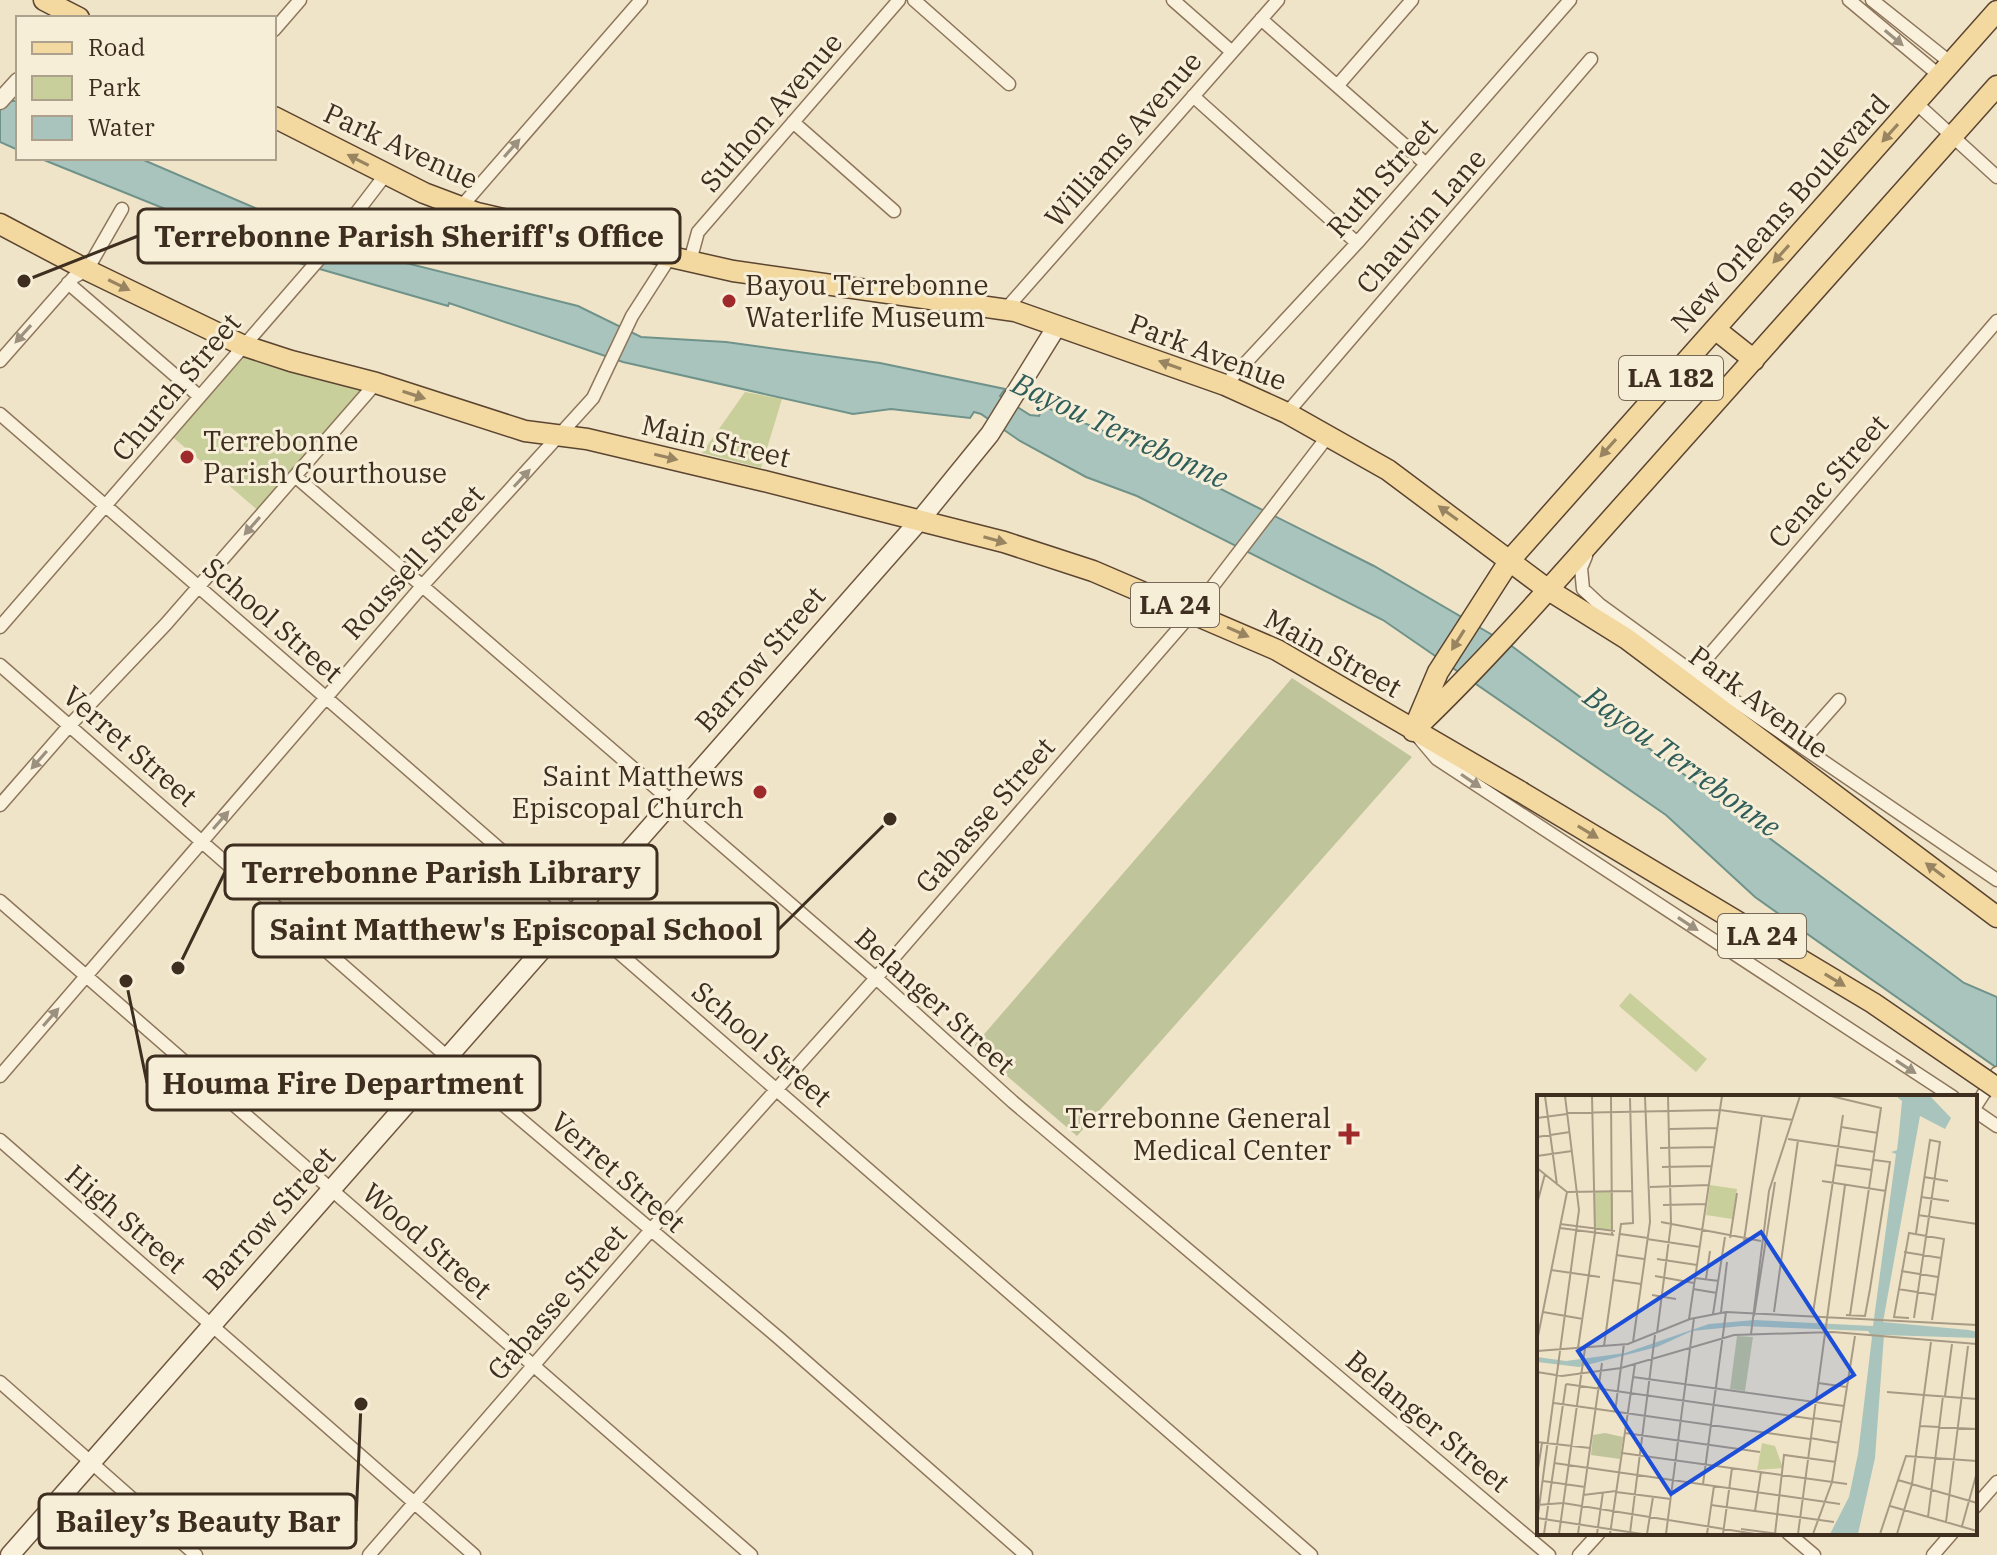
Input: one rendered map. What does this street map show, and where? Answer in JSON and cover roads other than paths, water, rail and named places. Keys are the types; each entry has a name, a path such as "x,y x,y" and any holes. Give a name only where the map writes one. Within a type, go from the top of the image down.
{"main road":[{"path":"44,0 70,16"},
{"name":"New Orleans Boulevard","path":"1510,560 1997,11"},
{"name":"LA 182","path":"1413,731 1460,686 1997,86"},
{"name":"Park Avenue","path":"276,118 386,174 477,213 733,271 1005,310 1225,385 1287,413 1388,470 1547,589 1627,639 1997,917"},
{"name":"Main Street","path":"0,224 242,345 291,361 376,383 525,431 587,439 920,520 1093,571 1193,612 1277,650 1521,792 1873,1003 1997,1088"},
{"name":"Barrow Street","path":"10,1555 920,520 990,434 1057,326"},
{"path":"1715,329 1754,360"},
{"name":"LA 182","path":"1413,731 1438,672 1510,560"}],"street":[{"path":"276,28 300,0"},
{"path":"461,207 641,0"},
{"name":"Suthon Avenue","path":"608,370 632,316 680,259 698,232 899,0"},
{"path":"914,0 1009,84"},
{"path":"1173,0 1232,52"},
{"name":"Williams Avenue","path":"1005,310 1278,0"},
{"path":"1338,85 1412,0"},
{"name":"Ruth Street","path":"1225,385 1357,243 1570,0"},
{"path":"1849,0 1945,70"},
{"path":"1867,15 1874,2 1945,70"},
{"path":"1261,19 1426,164"},
{"name":"Chauvin Lane","path":"1287,413 1591,59"},
{"path":"0,101 16,83"},
{"path":"1193,96 1357,243"},
{"path":"1916,103 1997,177"},
{"path":"793,122 894,211"},
{"name":"Church Street","path":"0,627 334,242 386,174"},
{"path":"0,361 68,283 87,270 122,209"},
{"path":"68,283 199,396"},
{"name":"Cenac Street","path":"1694,673 1997,321"},
{"name":"Roussell Street","path":"0,1076 423,585 593,398 608,370"},
{"path":"0,805 199,587 376,383"},
{"name":"School Street","path":"0,414 1311,1555"},
{"name":"Gabasse Street","path":"369,1555 1193,612 1328,436"},
{"name":"Belanger Street","path":"295,476 876,978 1013,1102 1549,1555"},
{"path":"1592,540 1581,568 1583,589 1599,604 1694,673 1995,875"},
{"name":"Verret Street","path":"0,665 448,1058 780,1339 1026,1555"},
{"path":"1800,744 1839,700"},
{"name":"Main Street","path":"1413,731 1437,759 1950,1095"},
{"name":"Wood Street","path":"0,901 751,1555"},
{"path":"1977,1106 1997,1073"},
{"path":"1977,1111 1997,1126"},
{"name":"High Street","path":"0,1140 474,1555"},
{"path":"0,1382 196,1555"},
{"path":"1977,1505 1997,1482"},
{"path":"1579,1555 1597,1535"},
{"path":"1790,1535 1814,1555"},
{"path":"1933,1555 1950,1535"}],"water":[{"path":"0,91 16,101 16,149 0,142"},
{"path":"44,160 144,160 350,249 578,306 641,337 726,342 880,363 1005,389 1000,396 1030,415 1039,416 1043,406 1162,455 1169,463 1374,566 1513,647 1964,983 1997,997 1997,1068 1755,897 1666,815 1383,620 1137,496 1086,477 1020,441 981,414 974,412 970,418 891,409 853,414 623,362 449,303 448,306 299,263"}],"place":[{"name":"Terrebonne Parish Sheriff's Office","path":"24,281"},
{"name":"Bayou Terrebonne Waterlife Museum","path":"729,301"},
{"name":"Terrebonne Parish Courthouse","path":"187,457"},
{"name":"Saint Matthews Episcopal Church","path":"760,792"},
{"name":"Saint Matthew's Episcopal School","path":"890,819"},
{"name":"Terrebonne Parish Library","path":"178,968"},
{"name":"Houma Fire Department","path":"126,981"},
{"name":"Terrebonne General Medical Center","path":"1349,1134"},
{"name":"Bailey’s Beauty Bar","path":"361,1404"}],"water label":[{"name":"Bayou Terrebonne","path":"1120,431"},
{"name":"Bayou Terrebonne","path":"1682,762"}]}
